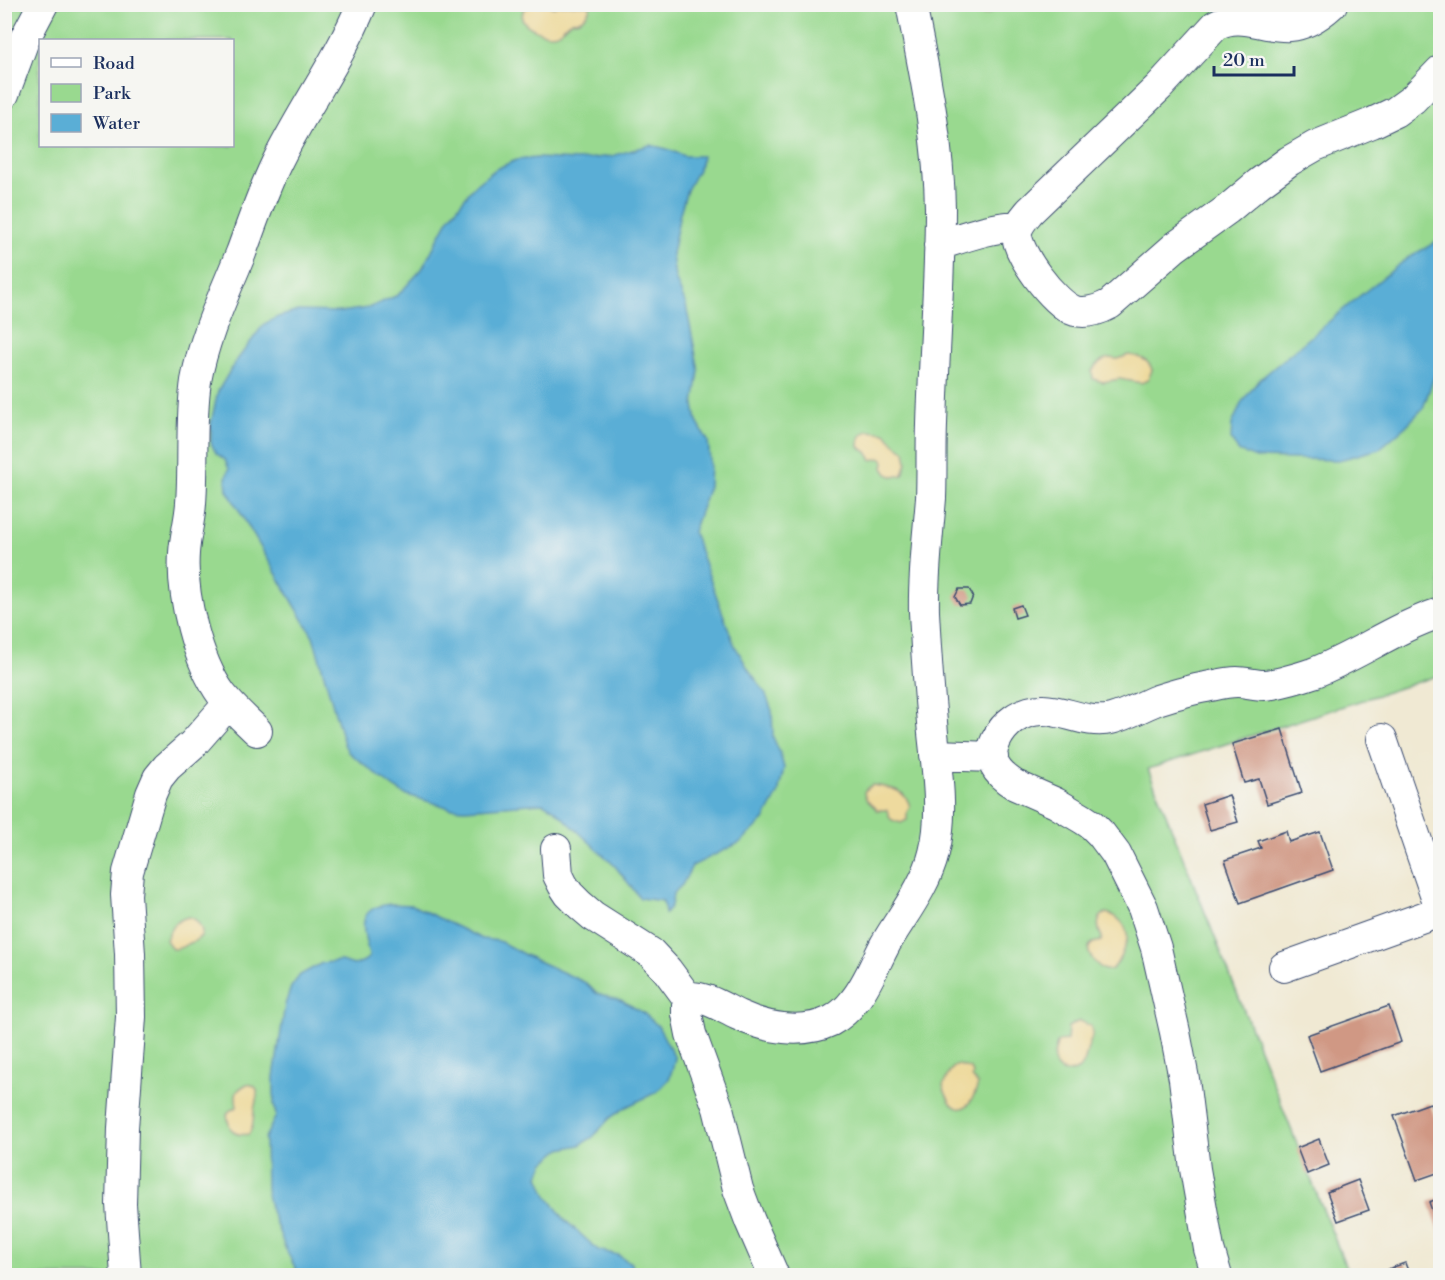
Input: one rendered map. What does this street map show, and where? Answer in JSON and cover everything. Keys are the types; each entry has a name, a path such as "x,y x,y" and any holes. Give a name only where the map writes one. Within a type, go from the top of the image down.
{"street":[{"path":"4,94 24,40 43,4"},
{"path":"257,731 229,703 217,687 202,654 185,589 184,554 191,509 196,381 217,310 275,165 334,63 362,4"},
{"path":"687,997 712,1002 755,1022 779,1028 802,1028 831,1021 847,1008 861,990 915,896 934,853 939,822 939,798 929,691 924,581 931,481 939,196 934,130 912,4"},
{"path":"1332,4 1317,17 1298,25 1280,26 1218,13 1216,25 1160,87 1030,211 1018,227 1017,235 1023,254 1056,298 1074,310 1087,312 1102,309 1119,297 1175,247 1228,209 1288,161 1315,146 1395,112 1405,106 1440,71"},
{"path":"939,244 1010,226 1018,227"},
{"path":"1217,1275 1209,1249 1195,1169 1184,1079 1175,1032 1156,948 1143,908 1120,861 1101,834 1070,810 1007,779 995,766 994,746 1001,731 1013,719 1029,712 1056,710 1102,720 1194,689 1232,682 1263,685 1292,680 1338,662 1420,620 1440,613"},
{"path":"126,1275 121,1204 123,1128 131,1017 126,895 128,872 151,794 158,778 193,744 229,703"},
{"path":"1284,967 1440,910 1382,739"},
{"path":"935,755 993,757"},
{"path":"556,849 558,875 569,894 593,916 651,952 687,997 687,1014 692,1034 718,1108 738,1189 774,1275"}],"green space":[{"path":"5,5 1440,5 1440,675 1148,769 1349,1275 5,1276"}],"sand":[{"path":"532,5 555,7 557,5 591,5 587,14 581,19 572,21 555,34 550,34 535,30 523,21 523,10"},
{"path":"970,5 998,5 991,13 984,15 975,12"},
{"path":"1128,355 1140,357 1149,363 1152,370 1148,380 1141,383 1120,379 1103,382 1093,379 1092,371 1098,363 1109,358 1118,359"},
{"path":"869,431 886,433 905,451 907,462 903,475 894,477 887,474 883,468 883,460 880,458 872,460 867,452 859,447 861,437"},
{"path":"872,785 895,790 904,796 910,807 907,820 901,823 892,820 887,810 877,810 869,802 864,792"},
{"path":"1106,913 1122,922 1127,935 1127,942 1119,961 1111,970 1104,969 1094,962 1089,952 1093,943 1101,941 1098,924 1100,917"},
{"path":"188,917 198,922 202,935 193,942 172,949 166,940 170,931 177,922"},
{"path":"1079,1021 1090,1025 1092,1031 1085,1060 1082,1066 1075,1071 1062,1071 1056,1066 1054,1060 1057,1043 1067,1040 1068,1027"},
{"path":"959,1065 971,1069 972,1077 978,1085 969,1104 957,1108 947,1096 943,1086 951,1070"},
{"path":"247,1084 255,1087 257,1094 252,1129 249,1134 243,1135 232,1131 227,1115 229,1111 237,1107 238,1091"}],"water":[{"path":"650,145 684,156 702,156 701,164 687,190 672,254 675,278 686,305 699,371 694,405 697,422 708,441 710,461 709,486 693,532 734,644 765,692 772,711 773,737 784,768 778,794 764,820 741,842 692,866 682,885 673,893 672,902 665,914 663,901 640,898 615,866 554,809 543,803 465,809 450,808 404,794 348,752 313,636 227,490 226,478 229,469 225,460 216,453 211,443 211,423 218,391 234,364 264,324 298,311 341,312 368,308 398,295 422,269 449,218 475,185 496,169 516,160 537,158 578,160 612,156"},
{"path":"1440,240 1440,360 1423,408 1406,426 1379,449 1339,460 1256,458 1238,451 1231,439 1232,424 1242,402 1258,381 1409,257"},
{"path":"390,904 412,905 482,939 499,941 586,983 596,993 623,1001 645,1014 658,1026 675,1058 669,1079 657,1092 626,1107 609,1119 593,1137 580,1145 561,1149 544,1163 539,1176 547,1196 565,1220 598,1250 618,1255 631,1263 637,1275 299,1275 286,1250 270,1208 266,1189 265,1138 276,1116 274,1077 285,1005 291,987 300,975 322,963 341,961 354,965 369,957 364,920 373,909"}],"building":[{"path":"959,589 969,589 973,596 970,604 960,605 955,597"},
{"path":"1021,605 1025,615 1015,618 1012,608"},
{"path":"1282,729 1302,793 1267,804 1259,779 1244,783 1232,744"},
{"path":"1229,795 1238,822 1210,830 1202,804"},
{"path":"1286,831 1289,842 1320,832 1333,870 1240,903 1225,860 1261,848 1258,841"},
{"path":"1389,1006 1401,1042 1320,1071 1307,1035"},
{"path":"1430,1103 1440,1132 1440,1172 1417,1180 1394,1116"},
{"path":"1319,1139 1329,1165 1307,1174 1297,1148"},
{"path":"1358,1180 1369,1210 1338,1221 1327,1192"},
{"path":"1440,1198 1440,1233 1429,1202"},
{"path":"1405,1263 1410,1276 1377,1276 1377,1273"}]}
